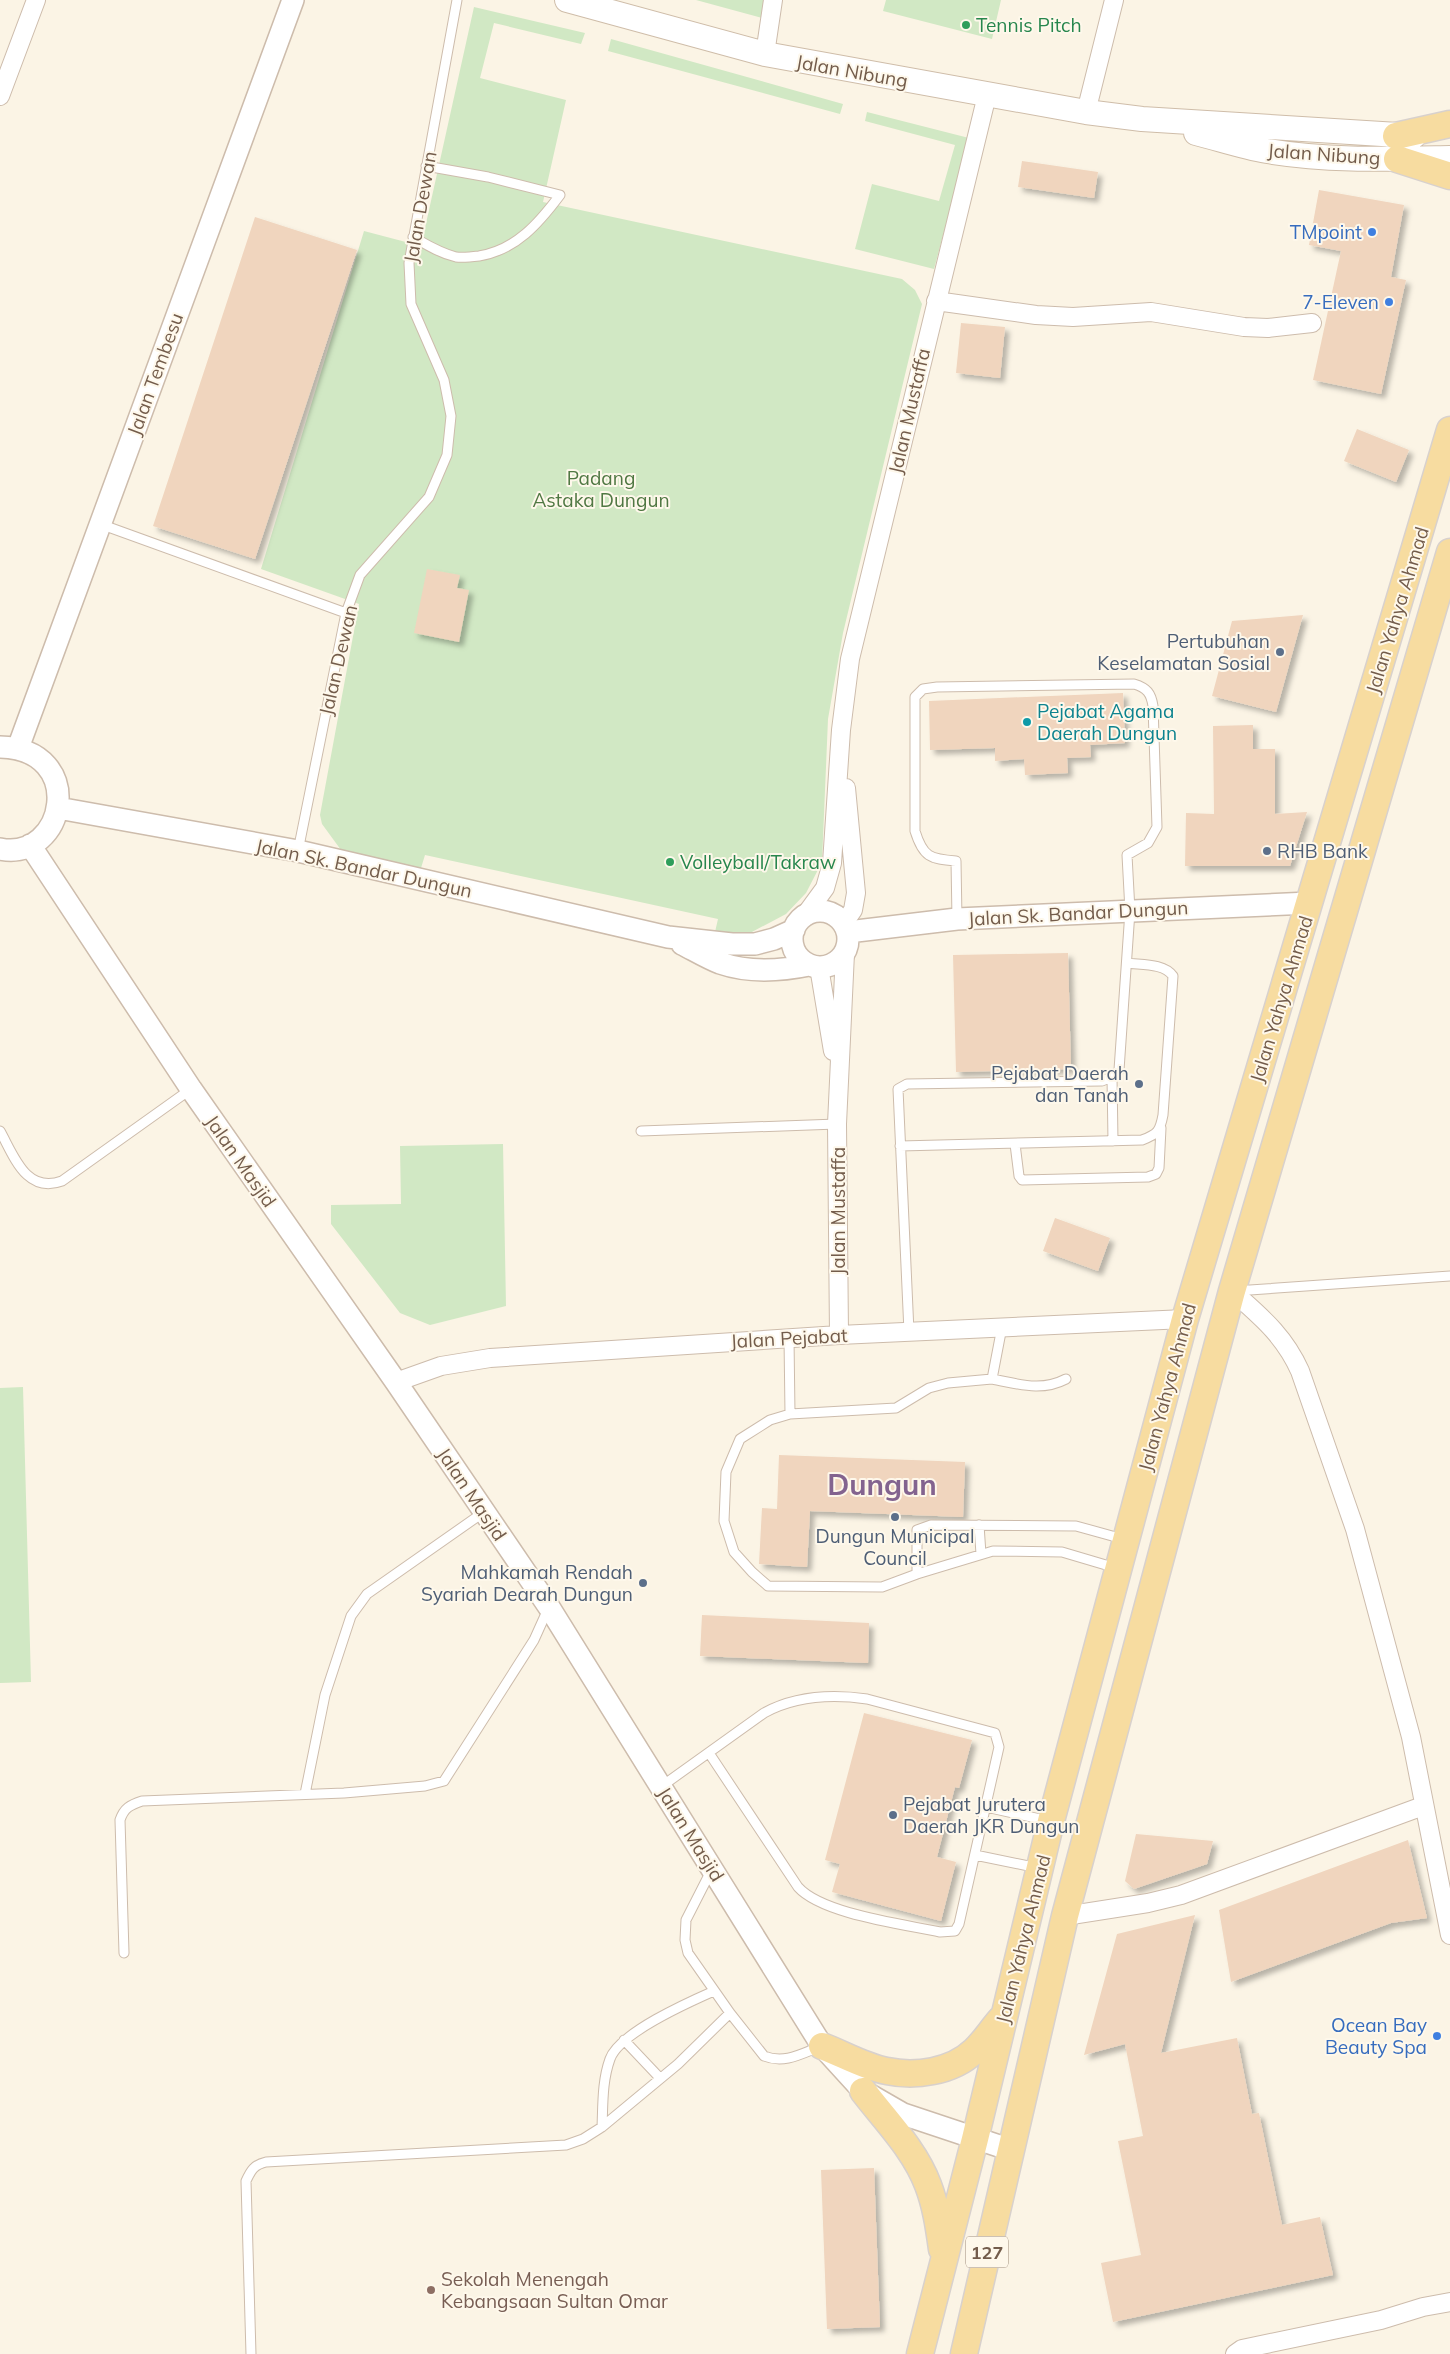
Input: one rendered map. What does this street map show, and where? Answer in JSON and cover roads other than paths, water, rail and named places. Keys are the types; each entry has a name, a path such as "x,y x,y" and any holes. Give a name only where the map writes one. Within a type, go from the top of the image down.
{"main road":[{"name":"Jalan Nibung","path":"567,0 765,54 1086,112 1142,118 1266,151 1309,156 1396,147 1450,135"},
{"path":"1396,147 1450,124"},
{"name":"Jalan Nibung","path":"1396,147 1450,158"},
{"path":"1396,147 1450,176"},
{"name":"Jalan Yahya Ahmad","path":"920,2354 975,2139 1051,1821 1185,1319 1450,430"},
{"name":"Jalan Yahya Ahmad","path":"964,2354 1065,1916 1232,1291 1450,552"},
{"path":"822,2046 886,2071 912,2073 937,2071 955,2064 973,2052 1004,2014"},
{"path":"863,2091 918,2163 936,2210 944,2262"}],"street":[{"path":"2,87 36,0"},
{"name":"Jalan Tembesu","path":"9,748 100,524 293,0"},
{"path":"765,54 773,0"},
{"path":"1086,112 1114,0"},
{"name":"Jalan Mustaffa","path":"800,922 826,888 832,863 841,730 850,659 987,95"},
{"path":"936,301 1036,315 1074,317 1151,312 1244,327 1268,328 1312,323"},
{"name":"Jalan Mustaffa","path":"839,1335 837,1124 846,936 856,893 841,730"},
{"path":"0,849 8,850 30,845 43,836 53,823 58,808 58,788 50,770 36,755 9,748"},
{"name":"Jalan Sk. Bandar Dungun","path":"58,808 298,851 668,937 732,944 754,944 774,939 800,922"},
{"name":"Jalan Masjid","path":"30,845 192,1089 396,1382 549,1607 822,2046 863,2091 903,2114 1011,2150"},
{"name":"Jalan Sk. Bandar Dungun","path":"846,936 957,919 1309,903"},
{"path":"817,910 837,915 846,936 834,963 814,966 800,959 794,950 792,940 800,922 817,910"},
{"name":"Jalan Sk. Bandar Dungun","path":"668,937 720,963 740,967 768,971 814,966"},
{"name":"Jalan Mustaffa","path":"814,966 839,1086"},
{"path":"1232,1291 1284,1340 1300,1370 1355,1529 1411,1737 1423,1806 1450,1935"},
{"name":"Jalan Pejabat","path":"396,1382 464,1360 839,1335 1185,1319"},
{"path":"1065,1916 1148,1903 1181,1895 1423,1806"},
{"path":"1235,2354 1242,2350 1381,2320 1423,2307 1450,2302"}],"lane":[{"name":"Jalan Dewan","path":"298,851 346,612 360,575 429,497 447,455 451,416 444,380 411,304 408,264 457,0"},
{"path":"414,237 439,252 458,257 487,254 512,245 540,222 560,194 488,177 426,166"},
{"path":"100,524 346,612"},
{"path":"909,1332 898,1089 907,1084 1102,1081 1112,1077 1119,1070 1130,911 1127,855 1148,843 1157,827 1151,694 1144,687 1134,684 937,687 924,688 915,697 915,831 920,848 933,859 956,861 957,919"},
{"path":"1015,1144 1019,1176 1022,1180 1148,1177 1156,1174 1159,1168 1160,1128 1173,976 1163,968 1127,963"},
{"path":"1112,1077 1113,1141"},
{"path":"0,1131 22,1170 32,1180 52,1185 62,1182 192,1089"},
{"path":"641,1131 837,1124"},
{"path":"900,1146 1142,1140 1153,1136 1160,1128"},
{"path":"1232,1291 1450,1276"},
{"path":"992,1379 1002,1327"},
{"path":"789,1338 790,1414"},
{"path":"1066,1379 1053,1386 1038,1388 992,1379 948,1383 929,1388 896,1408 790,1414 770,1420 740,1439 726,1472 724,1522 734,1552 768,1586 882,1587 993,1550 1062,1552 1119,1569"},
{"path":"305,1794 325,1695 351,1616 367,1594 484,1512"},
{"path":"917,1574 917,1530 931,1525 1076,1526 1126,1540"},
{"path":"979,1525 981,1554"},
{"path":"124,1953 120,1820 123,1811 130,1805 142,1801 305,1794 425,1786 444,1781 534,1640 549,1607"},
{"path":"662,1786 708,1752 764,1713 780,1704 800,1699 846,1696 867,1699 995,1733 999,1747 959,1924 955,1931 940,1932 836,1909 806,1897 708,1752"},
{"path":"986,1808 1051,1821"},
{"path":"975,1855 1040,1868"},
{"path":"712,1868 686,1920 685,1940 688,1953 730,2013 764,2056 771,2059 787,2059 822,2046"},
{"path":"602,2128 603,2093 610,2058 624,2040 659,2018 714,1991"},
{"path":"251,2354 246,2181 250,2171 256,2164 566,2145 583,2139 602,2128 659,2077 678,2064 730,2013"},
{"path":"624,2040 659,2077"}],"place":[{"name":"Tennis Pitch","path":"966,25"},
{"name":"TMpoint","path":"1372,232"},
{"name":"7-Eleven","path":"1389,302"},
{"name":"Pertubuhan Keselamatan Sosial","path":"1280,652"},
{"name":"Pejabat Agama Daerah Dungun","path":"1027,722"},
{"name":"RHB Bank","path":"1267,851"},
{"name":"Volleyball/Takraw","path":"670,862"},
{"name":"Pejabat Daerah dan Tanah","path":"1139,1084"},
{"name":"Dungun Municipal Council","path":"895,1517"},
{"name":"Mahkamah Rendah Syariah Dearah Dungun","path":"643,1583"},
{"name":"Pejabat Jurutera Daerah JKR Dungun","path":"893,1815"},
{"name":"Ocean Bay Beauty Spa","path":"1437,2036"},
{"name":"Sekolah Menengah Kebangsaan Sultan Omar","path":"431,2290"}],"district":[{"name":"Dungun","path":"882,1484"}],"park label":[{"name":"Padang Astaka Dungun","path":"601,489"}]}
